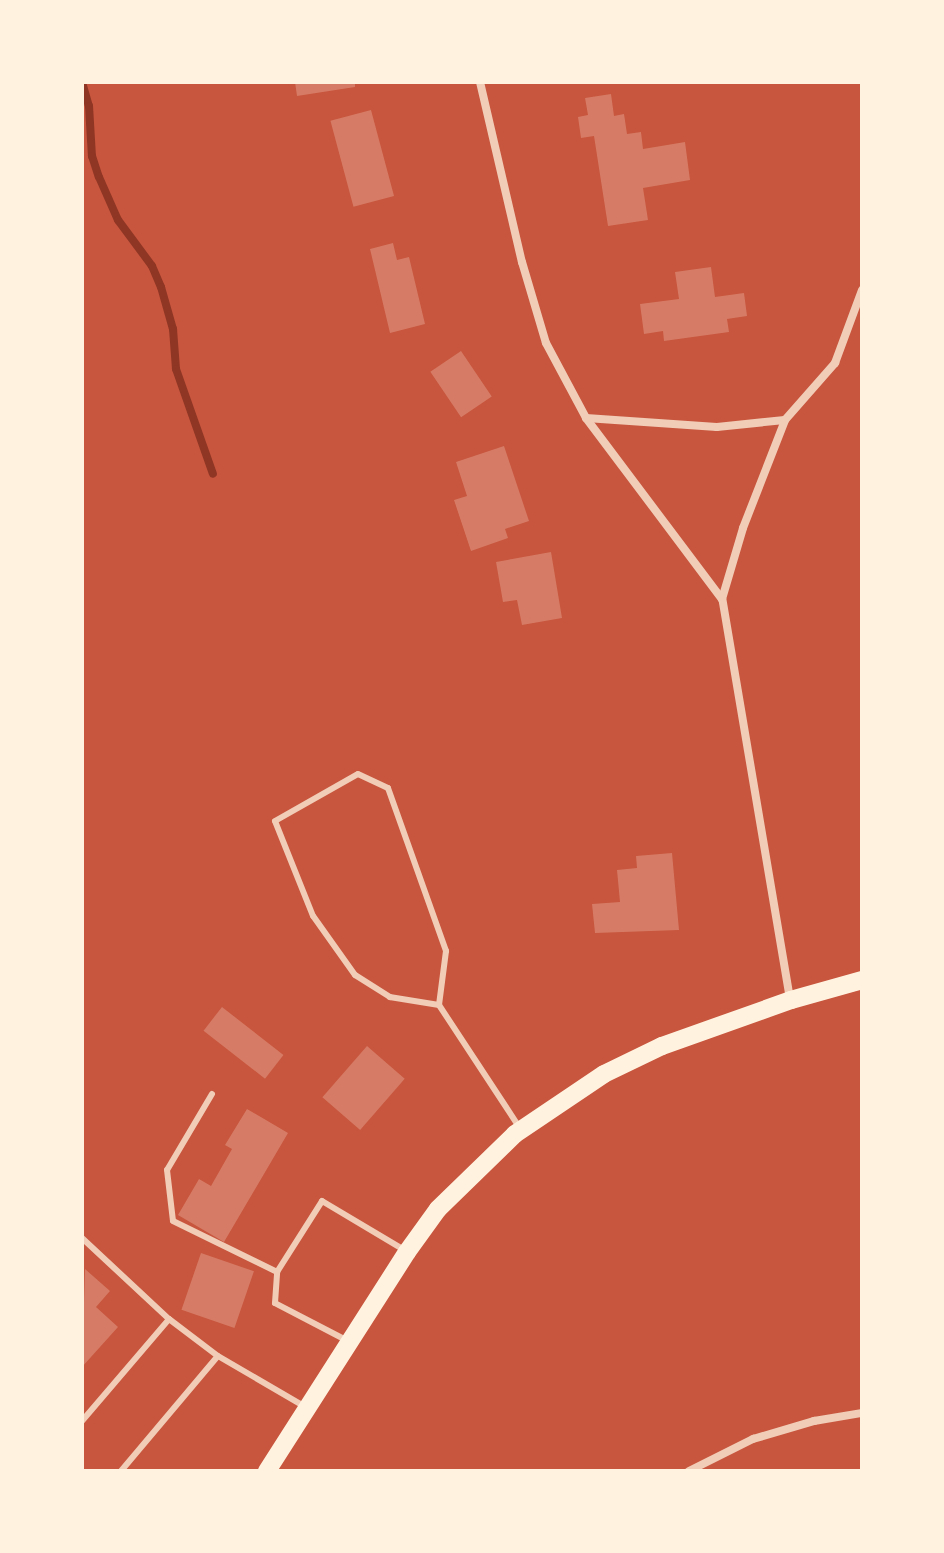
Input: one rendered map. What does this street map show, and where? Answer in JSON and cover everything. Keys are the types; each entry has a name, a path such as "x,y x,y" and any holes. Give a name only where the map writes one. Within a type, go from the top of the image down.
{"main road":[{"path":"267,1471 407,1252 459,1185 521,1130 604,1074 662,1046 791,1000 862,980"}],"street":[{"path":"480,82 522,262 546,343 586,418 722,599"},
{"path":"791,1000 722,599 743,528 785,420 835,363 862,290"},
{"path":"586,418 717,427 785,420"},
{"path":"689,1471 753,1439 814,1421 862,1413"}],"lane":[{"path":"439,1005 390,997 355,975 313,916 275,821 358,774 388,788 446,951 439,1005 521,1130"},
{"path":"212,1094 167,1170 173,1221 277,1272"},
{"path":"350,1341 275,1303 277,1272 322,1201 407,1252"},
{"path":"82,1238 169,1319 218,1356 307,1408"},
{"path":"82,1421 169,1319"},
{"path":"121,1471 218,1356"}],"building":[{"path":"295,82 355,82 355,87 297,96"},
{"path":"611,94 614,116 624,114 627,134 641,132 643,149 685,142 690,180 643,188 648,220 608,226 594,136 581,138 578,117 588,115 585,98"},
{"path":"371,110 394,196 353,207 330,121"},
{"path":"393,243 397,260 409,257 425,324 390,333 370,249"},
{"path":"711,267 715,297 744,293 747,316 727,319 729,332 664,341 663,331 644,334 640,304 679,299 675,272"},
{"path":"461,351 492,397 461,417 430,372"},
{"path":"504,446 529,521 505,529 508,538 471,551 454,500 467,496 456,462"},
{"path":"551,552 562,618 522,625 517,600 503,602 496,562"},
{"path":"672,853 679,930 595,933 592,904 620,902 617,870 637,868 636,856"},
{"path":"222,1007 283,1055 265,1079 204,1031"},
{"path":"367,1046 405,1079 360,1130 322,1097"},
{"path":"247,1109 288,1133 224,1242 178,1215 199,1179 211,1186 232,1149 225,1145"},
{"path":"201,1253 254,1271 234,1328 181,1310"},
{"path":"85,1269 110,1291 96,1307 118,1327 82,1367"}],"waterway":[{"path":"82,82 89,106 92,156 99,177 118,220 152,266 161,287 173,329 176,369 213,474"}]}
